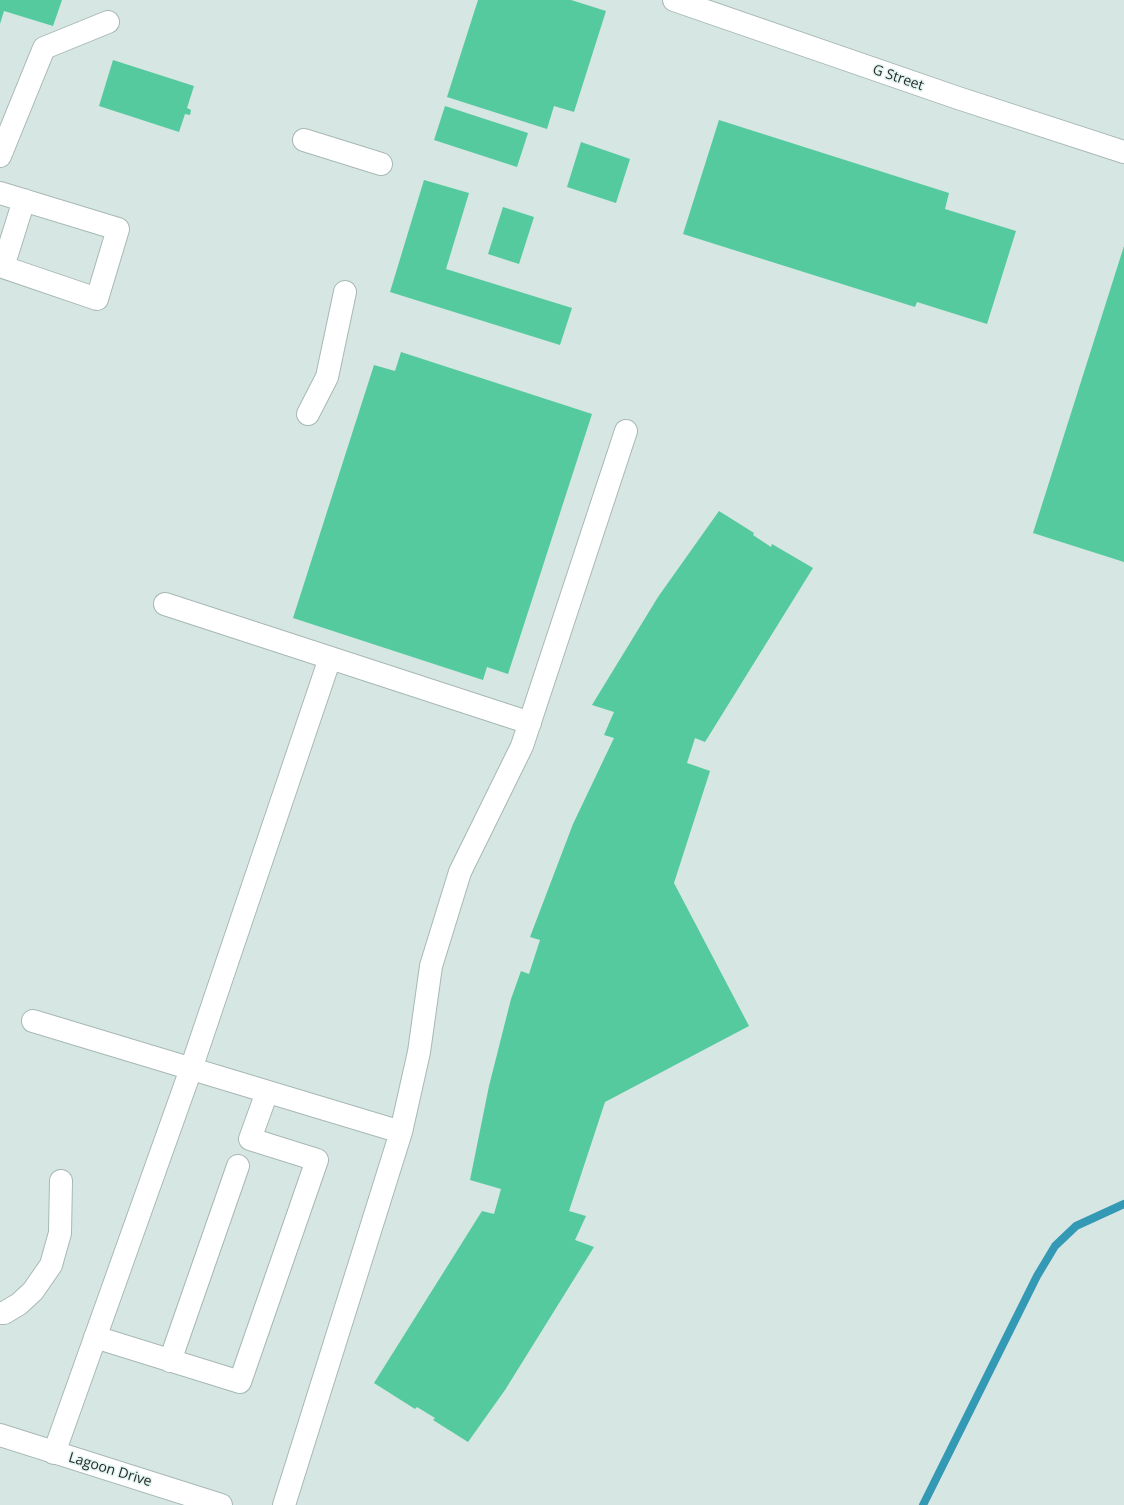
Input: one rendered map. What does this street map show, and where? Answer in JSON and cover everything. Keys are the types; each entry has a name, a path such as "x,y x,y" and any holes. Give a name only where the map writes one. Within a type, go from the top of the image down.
{"street":[{"name":"G Street","path":"674,0 958,98 1124,152"},
{"path":"0,156 44,48 108,22"},
{"path":"304,140 381,164"},
{"path":"0,193 24,200 118,229 98,300 2,267 24,200"},
{"path":"308,414 327,377 345,292"},
{"path":"284,1505 401,1132 419,1052 431,966 460,872 522,746 626,431"},
{"path":"165,604 530,723"},
{"path":"54,1452 191,1069 330,658"},
{"path":"33,1021 401,1132"},
{"path":"95,1337 240,1382 317,1160 250,1139 266,1092"},
{"path":"170,1361 238,1166"},
{"path":"0,1313 4,1313 19,1304 33,1291 51,1265 60,1233 61,1181"},
{"name":"Lagoon Drive","path":"0,1435 221,1505"}],"building":[{"path":"0,0 62,0 53,26 4,11 0,24"},
{"path":"478,0 571,0 606,11 574,112 554,106 547,129 447,97"},
{"path":"113,60 194,86 187,108 191,110 190,115 185,114 179,132 99,106"},
{"path":"445,106 528,133 517,167 434,140"},
{"path":"719,120 949,193 945,209 1016,231 987,324 917,302 915,307 683,234"},
{"path":"581,142 630,159 616,203 567,187"},
{"path":"424,180 469,193 446,269 572,308 560,345 390,292"},
{"path":"503,207 534,217 519,264 488,254"},
{"path":"1124,246 1124,562 1033,533"},
{"path":"401,352 592,414 508,674 487,667 483,680 293,618 374,365 395,371"},
{"path":"719,511 754,533 753,535 771,547 772,544 813,568 705,742 695,738 687,763 710,771 674,883 749,1026 605,1102 569,1211 586,1216 575,1240 594,1247 505,1390 468,1442 433,1420 435,1418 417,1407 415,1409 374,1383 482,1211 494,1214 501,1189 470,1180 489,1086 511,999 521,971 529,974 540,940 530,937 573,824 614,738 604,735 614,712 592,705 658,597"}],"waterway":[{"path":"923,1505 1037,1276 1055,1246 1076,1226 1124,1204"}]}
